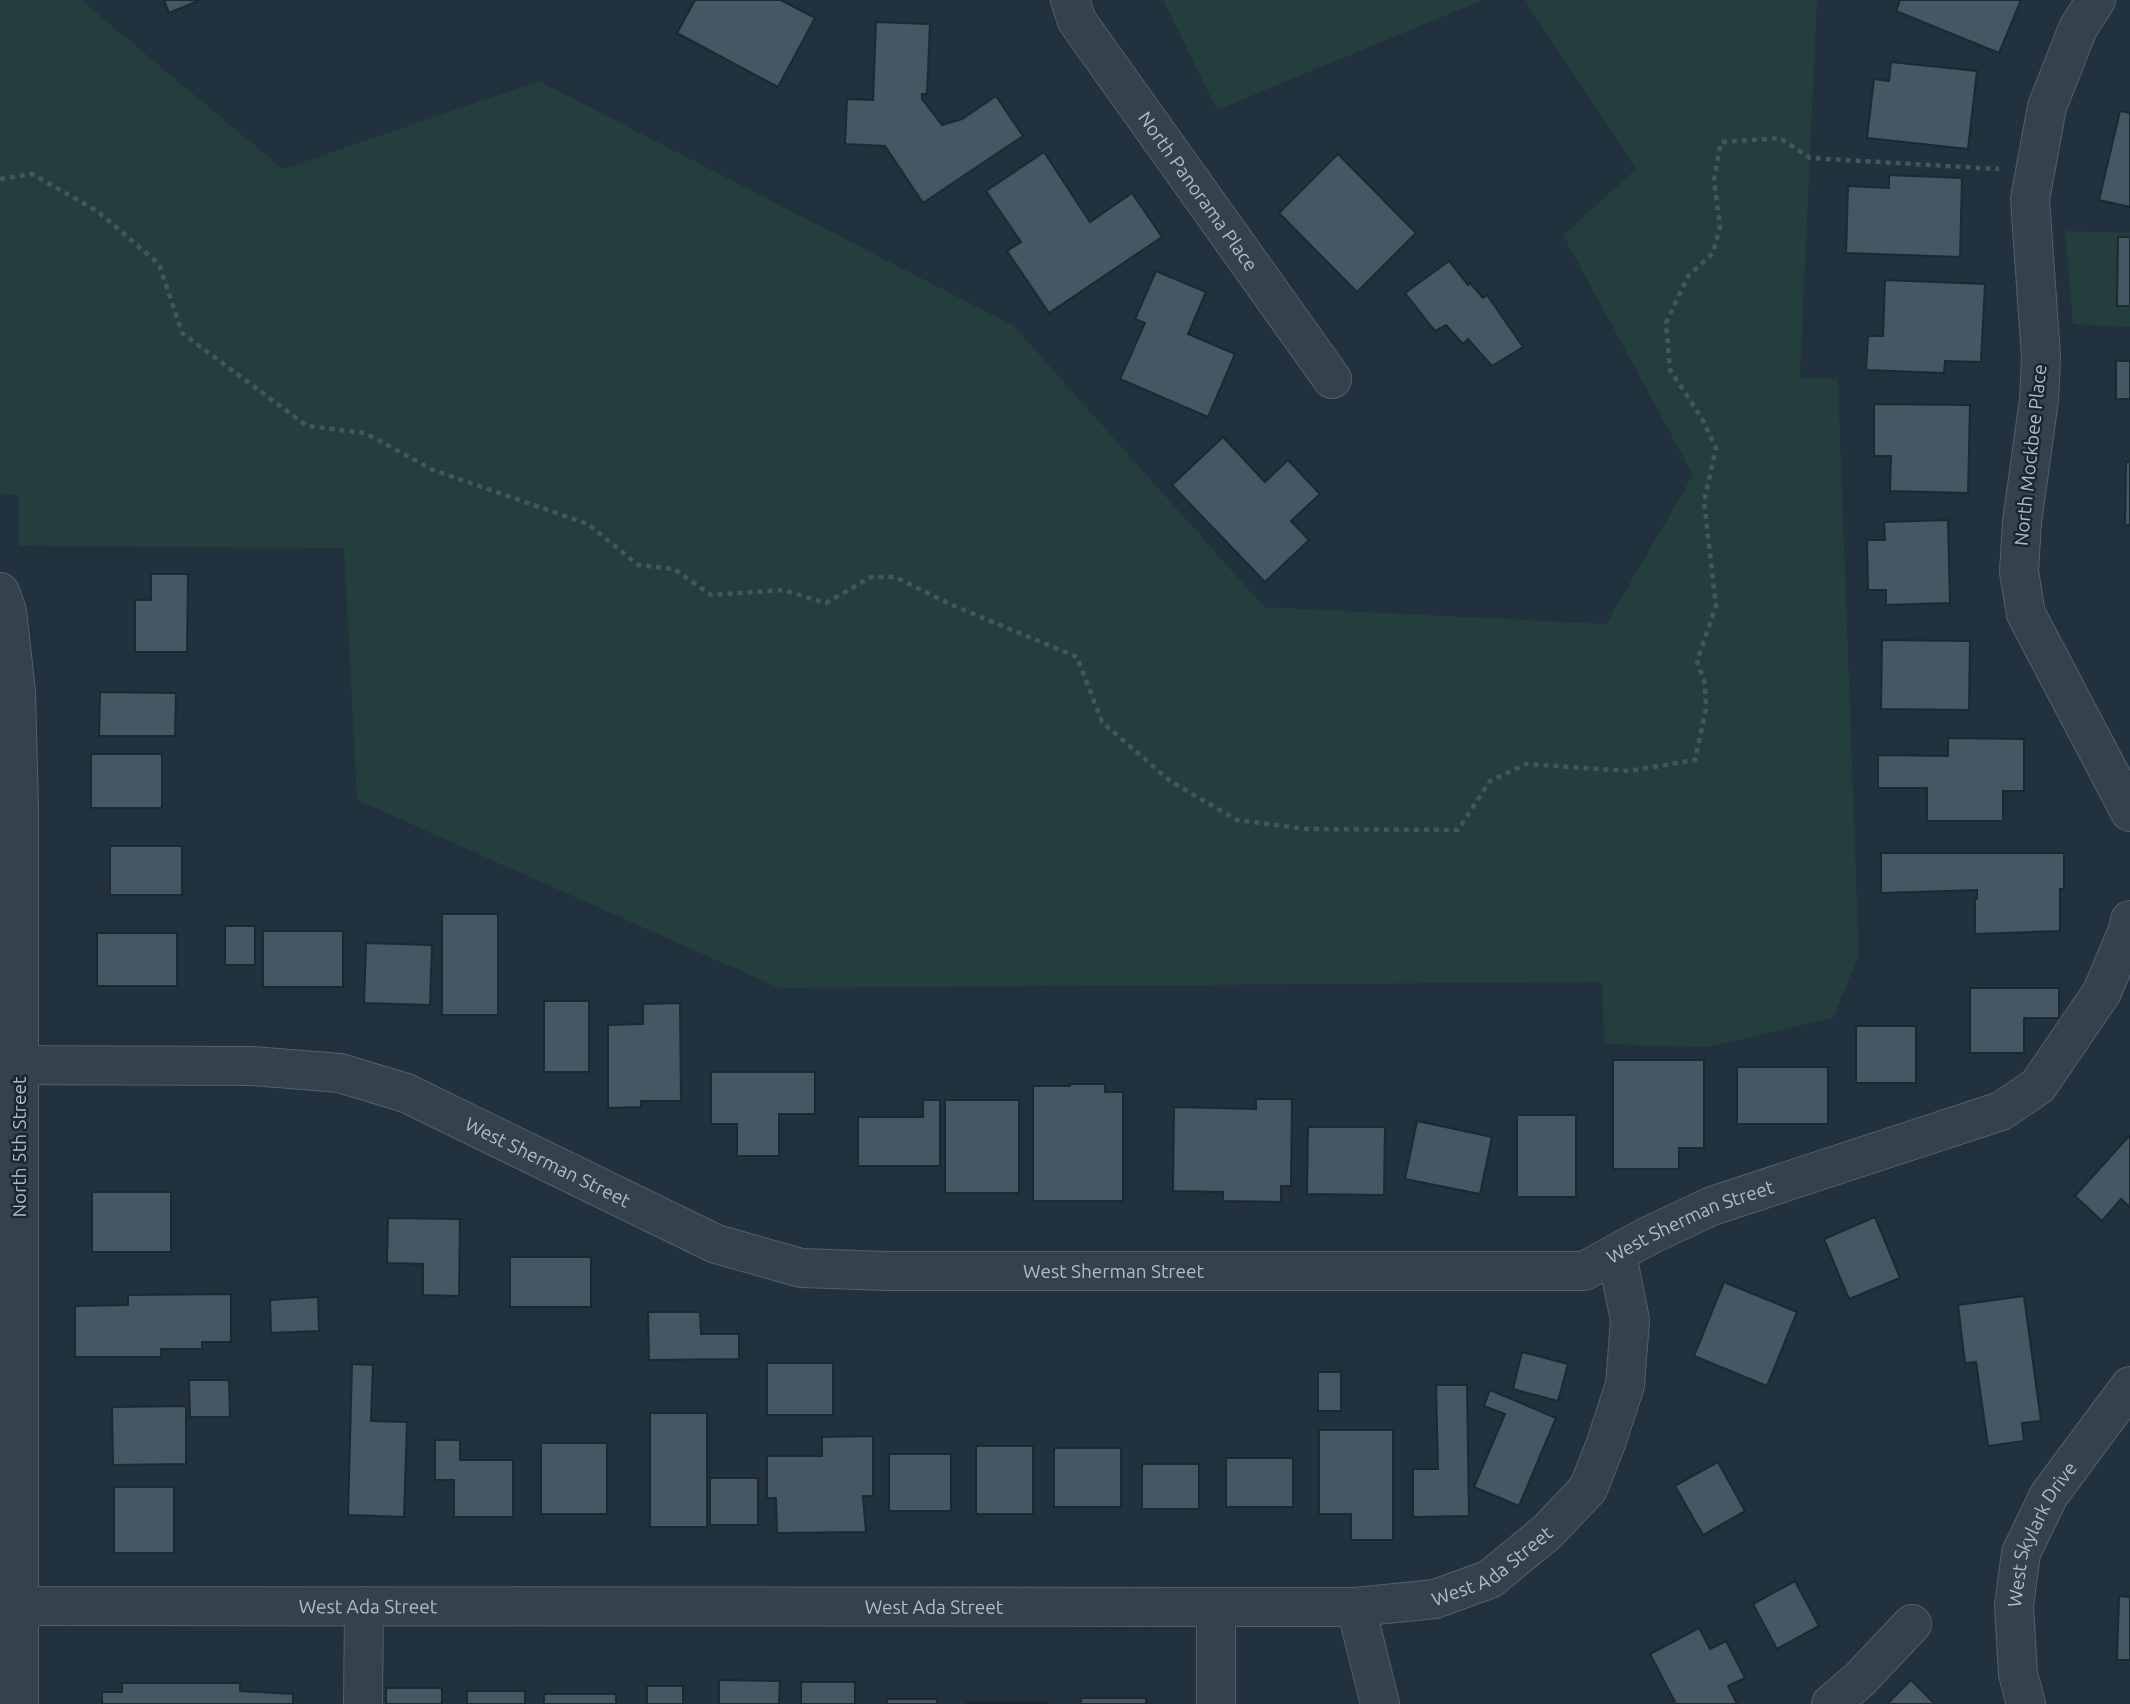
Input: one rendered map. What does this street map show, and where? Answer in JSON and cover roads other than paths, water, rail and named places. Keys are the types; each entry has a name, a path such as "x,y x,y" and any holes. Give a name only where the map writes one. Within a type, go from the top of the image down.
{"street":[{"name":"North Panorama Place","path":"1070,0 1077,21 1332,379"},
{"name":"North Mockbee Place","path":"2096,0 2078,27 2047,107 2030,199 2041,357 2039,401 2022,522 2019,572 2026,614 2130,813"},
{"name":"North 5th Street","path":"0,592 7,611 16,692 19,809 9,1065 9,1606 19,1704"},
{"name":"West Sherman Street","path":"9,1065 252,1066 340,1073 406,1093 716,1244 801,1268 887,1271 1584,1271 1712,1206 2001,1111 2038,1086 2102,992 2130,920"},
{"name":"West Ada Street","path":"9,1606 1356,1606 1435,1599 1490,1579 1547,1532 1588,1489 1625,1385 1630,1320 1617,1255"},
{"name":"West Skylark Drive","path":"2026,1704 2018,1674 2014,1606 2021,1553 2049,1495 2130,1386"},
{"path":"363,1704 364,1606"},
{"path":"1216,1606 1216,1704"},
{"path":"1356,1606 1380,1704"},
{"path":"1831,1704 1860,1679 1912,1625"}]}
